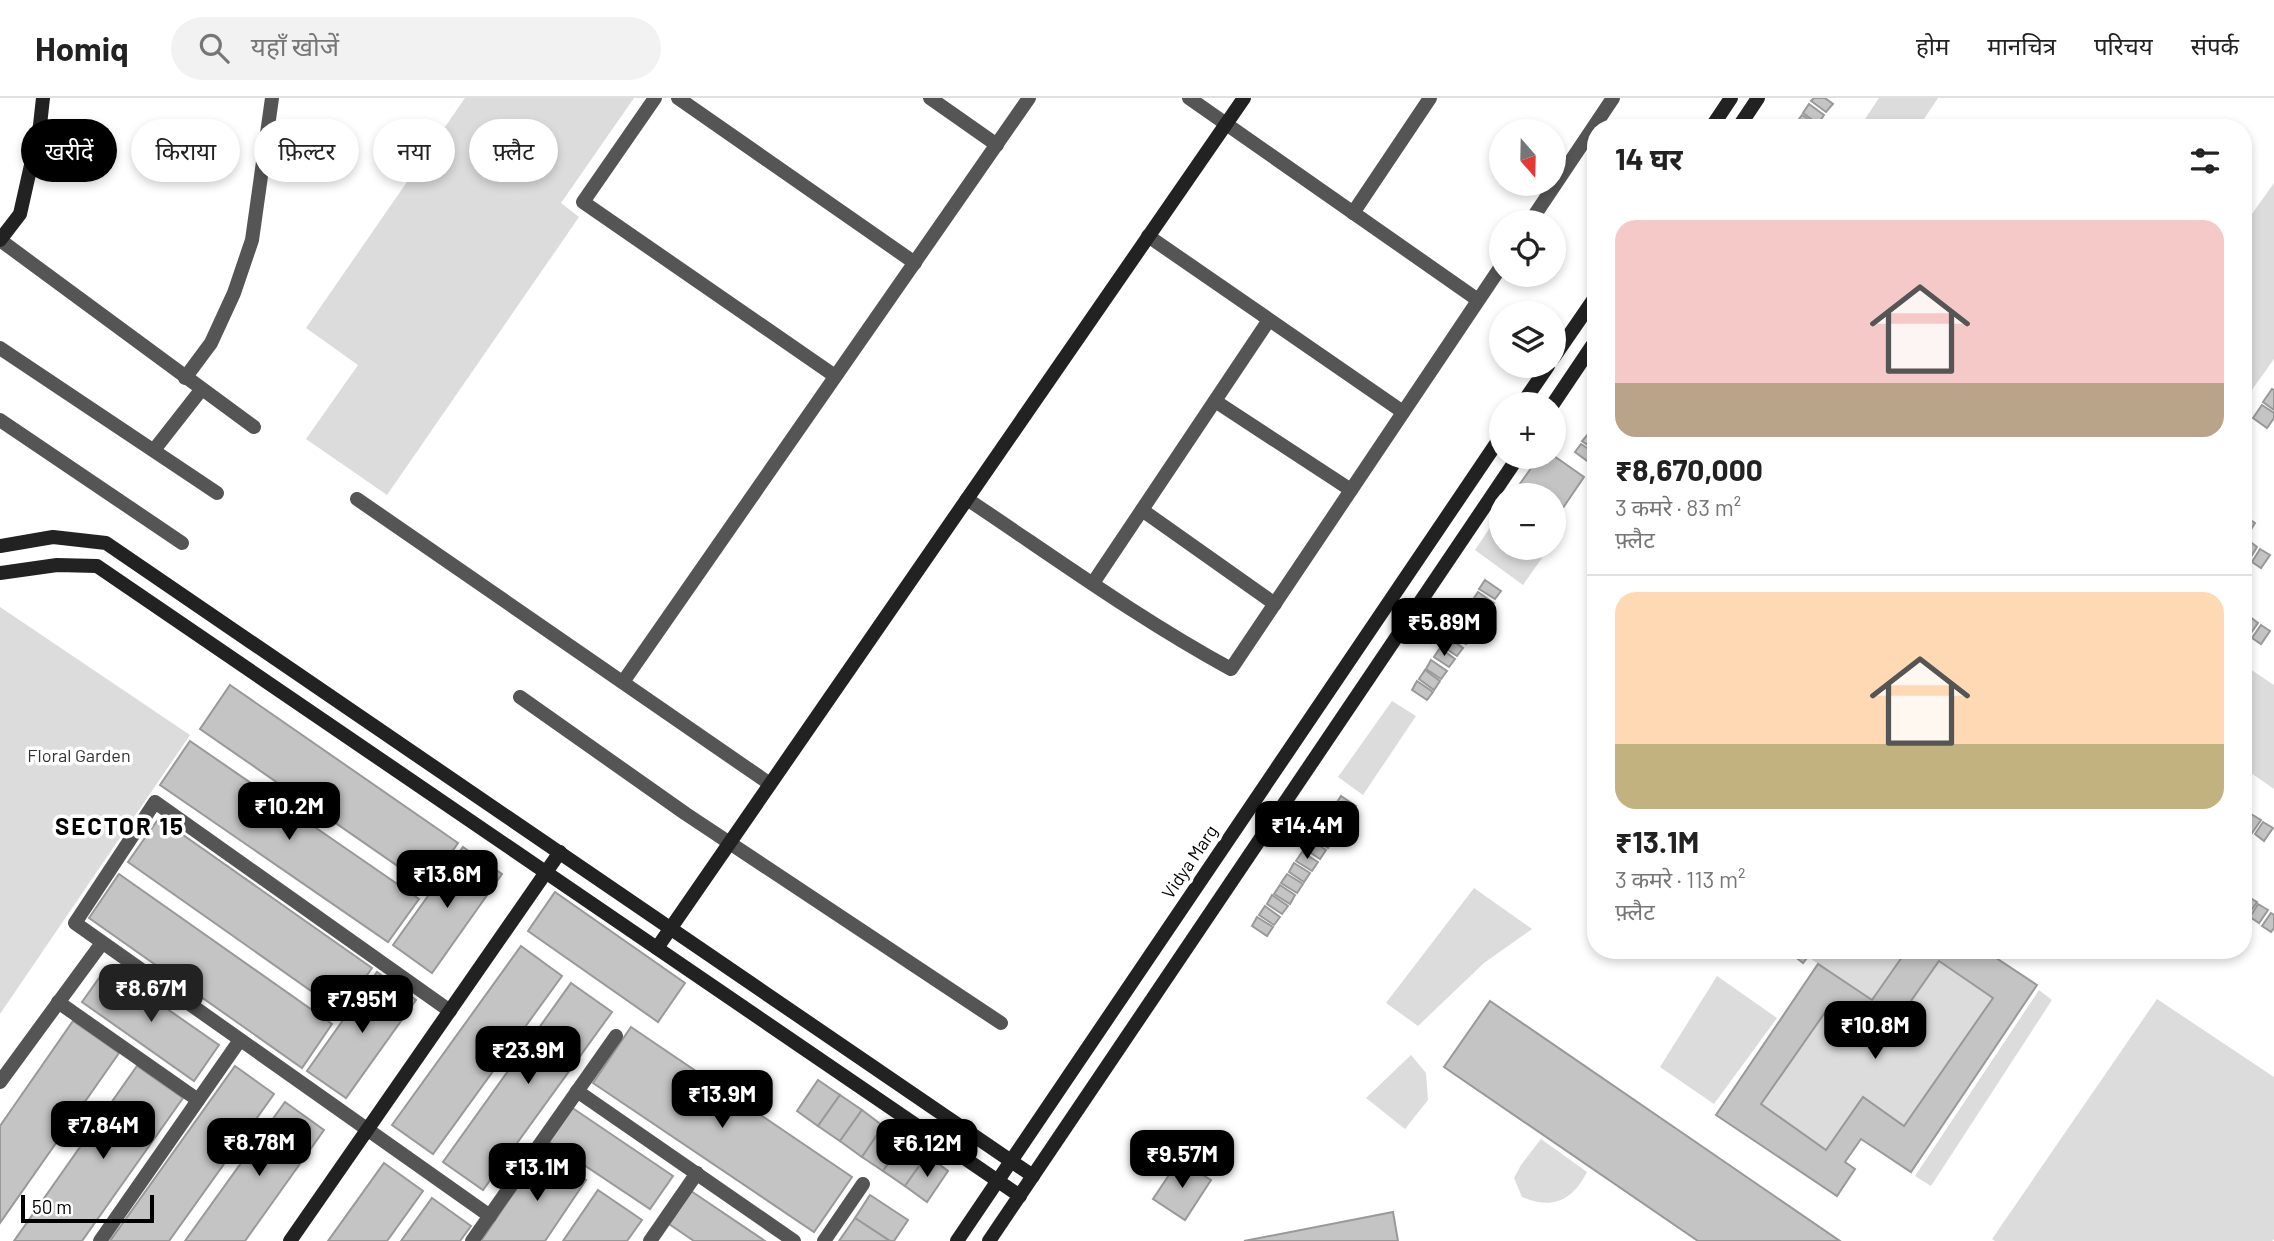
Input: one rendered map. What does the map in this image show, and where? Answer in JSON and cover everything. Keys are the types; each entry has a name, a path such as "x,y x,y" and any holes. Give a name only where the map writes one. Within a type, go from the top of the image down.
{"street":[{"path":"43,98 40,125 20,214 0,240 201,390 254,426"},
{"path":"186,378 211,342 234,293 252,240 272,98"},
{"path":"655,98 583,202 835,376"},
{"path":"678,98 915,263"},
{"path":"930,98 997,145"},
{"path":"623,682 1029,98"},
{"path":"1189,98 1478,300"},
{"path":"657,948 1244,98"},
{"path":"1353,213 1430,98"},
{"path":"1600,119 1614,98"},
{"path":"1717,119 1731,98"},
{"path":"1744,119 1758,98"},
{"path":"1538,210 1587,138"},
{"path":"1149,236 1403,412"},
{"path":"967,499 1093,583 1231,669 1489,284"},
{"path":"1566,340 1587,309"},
{"path":"1093,583 1269,320"},
{"path":"0,348 217,493"},
{"path":"1561,392 1587,353"},
{"path":"155,450 201,390"},
{"path":"1215,401 1351,490"},
{"path":"0,420 182,543"},
{"name":"Vidya Marg","path":"957,1241 1489,454"},
{"path":"989,1241 1510,469"},
{"path":"357,499 770,784"},
{"path":"1142,510 1275,604"},
{"path":"0,546 53,537 106,543 1033,1176"},
{"path":"0,573 57,565 97,566 1020,1196"},
{"path":"520,697 730,843 1001,1023"},
{"path":"450,1011 155,802 75,923 490,1216"},
{"path":"290,1241 560,852"},
{"path":"0,1082 102,943"},
{"path":"58,1002 198,1100"},
{"path":"472,1241 616,1035"},
{"path":"100,1241 240,1040"},
{"path":"577,1091 794,1241"},
{"path":"650,1241 697,1173"},
{"path":"824,1241 863,1184"}],"green space":[{"path":"465,98 634,98 561,203 579,217 387,495 306,439 358,365 306,328 407,182 455,182 455,119 450,119"},
{"path":"1879,98 1938,98 1924,119 1865,119"},
{"path":"2274,183 2274,359 2252,390 2252,214"},
{"path":"1489,529 1489,560 1541,560 1523,585 1475,550"},
{"name":"Floral Garden","path":"0,607 190,735 0,1014"},
{"path":"2252,670 2274,685 2274,789 2252,774"},
{"path":"1392,701 1416,716 1363,795 1338,777"},
{"path":"1474,888 1532,929 1484,963 1418,1026 1386,1003"},
{"path":"1811,959 1901,959 1872,1000"},
{"path":"1939,961 1993,998 1904,1126 1863,1098 1826,1150 1761,1104 1826,1011 1878,1048"},
{"path":"1717,976 1777,1018 1714,1104 1660,1067"},
{"path":"2039,990 2052,1000 1931,1186 1915,1176"},
{"path":"2157,999 2274,1077 2274,1239 1992,1239"},
{"path":"1411,1055 1426,1073 1428,1100 1405,1129 1366,1098"},
{"path":"1541,1139 1587,1172 1568,1196 1543,1203 1522,1197 1514,1178"}],"building":[{"path":"1814,98 1825,98 1833,104 1826,112 1811,101"},
{"path":"1809,104 1824,115 1821,119 1811,119 1803,113"},
{"path":"2272,389 2274,390 2274,410 2263,402"},
{"path":"2262,405 2274,413 2274,418 2267,428 2253,418"},
{"path":"1581,444 1587,448 1587,461 1575,452"},
{"path":"1566,464 1584,477 1566,503 1566,483 1521,483 1530,469 1566,469"},
{"path":"2260,549 2270,555 2261,568 2252,562"},
{"path":"1485,580 1501,591 1495,599 1479,589"},
{"path":"1478,592 1494,603 1488,612 1472,601"},
{"path":"1471,603 1487,614 1481,622 1465,612"},
{"path":"1464,614 1479,624 1474,633 1458,623"},
{"path":"2252,618 2258,623 2252,632"},
{"path":"1456,625 1472,636 1466,644 1450,634"},
{"path":"2261,625 2270,631 2261,644 2252,638"},
{"path":"1448,637 1463,648 1457,656 1442,646"},
{"path":"1440,648 1455,659 1449,667 1434,657"},
{"path":"1431,660 1447,671 1441,679 1426,669"},
{"path":"1425,670 1440,681 1434,690 1419,679"},
{"path":"1417,681 1433,692 1427,700 1412,690"},
{"path":"230,685 458,843 428,887 200,729"},
{"path":"190,741 419,899 388,942 160,785"},
{"path":"1341,796 1356,806 1350,815 1335,805"},
{"path":"1333,807 1349,817 1343,826 1327,816"},
{"path":"2252,815 2261,820 2252,833"},
{"path":"159,818 372,968 341,1012 128,862"},
{"path":"1326,818 1342,828 1336,837 1320,827"},
{"path":"2263,822 2273,828 2264,841 2255,834"},
{"path":"1319,829 1334,840 1328,848 1313,838"},
{"path":"1311,840 1326,850 1320,859 1305,849"},
{"path":"463,847 502,874 432,973 393,945"},
{"path":"1302,852 1318,862 1312,871 1296,861"},
{"path":"1294,863 1310,873 1304,882 1289,872"},
{"path":"119,874 332,1024 302,1068 89,918"},
{"path":"1287,874 1303,884 1297,893 1281,883"},
{"path":"1280,885 1295,895 1290,904 1274,894"},
{"path":"555,892 685,983 658,1022 528,931"},
{"path":"1272,895 1288,906 1282,914 1267,904"},
{"path":"2258,904 2268,910 2259,923 2252,918"},
{"path":"1265,906 1280,917 1274,925 1259,915"},
{"path":"2271,913 2274,915 2274,928 2271,932 2262,926"},
{"path":"1257,917 1273,927 1267,936 1252,926"},
{"path":"521,946 562,976 433,1154 392,1125"},
{"path":"1901,959 1998,959 2037,985 1911,1172 1861,1139 1845,1162 1855,1169 1837,1196 1716,1115 1818,964 1872,1000","holes":["1939,961 1993,998 1904,1126 1863,1097 1826,1150 1761,1104 1826,1011 1878,1048"]},
{"path":"107,967 219,1045 194,1081 82,1002"},
{"path":"377,972 416,1000 346,1098 307,1071"},
{"path":"571,983 612,1012 483,1190 443,1162"},
{"path":"1490,1001 1840,1241 1698,1241 1444,1067"},
{"path":"73,1021 119,1053 0,1223 0,1126"},
{"path":"631,1027 852,1177 814,1232 593,1083"},
{"path":"137,1066 183,1098 82,1241 14,1241"},
{"path":"235,1066 274,1094 169,1241 110,1241"},
{"path":"818,1080 840,1095 818,1126 797,1111"},
{"path":"840,1095 862,1110 840,1141 818,1126"},
{"path":"285,1102 324,1130 245,1241 185,1241"},
{"path":"571,1107 673,1176 650,1209 548,1141"},
{"path":"862,1110 883,1126 862,1157 840,1141"},
{"path":"883,1126 905,1140 883,1171 862,1157"},
{"path":"905,1140 927,1155 905,1186 883,1171"},
{"path":"542,1151 586,1180 545,1241 481,1241"},
{"path":"927,1155 948,1171 927,1202 905,1186"},
{"path":"1179,1160 1211,1180 1185,1220 1153,1199"},
{"path":"384,1163 423,1191 387,1241 328,1241"},
{"path":"598,1190 642,1220 627,1241 563,1241"},
{"path":"691,1191 765,1241 694,1241 669,1224"},
{"path":"870,1195 908,1220 894,1241 855,1218"},
{"path":"432,1198 471,1226 460,1241 401,1241"},
{"path":"1393,1212 1398,1241 1244,1241"},
{"path":"855,1218 890,1241 839,1241"}],"district":[{"name":"SECTOR 15","path":"120,827"}]}
